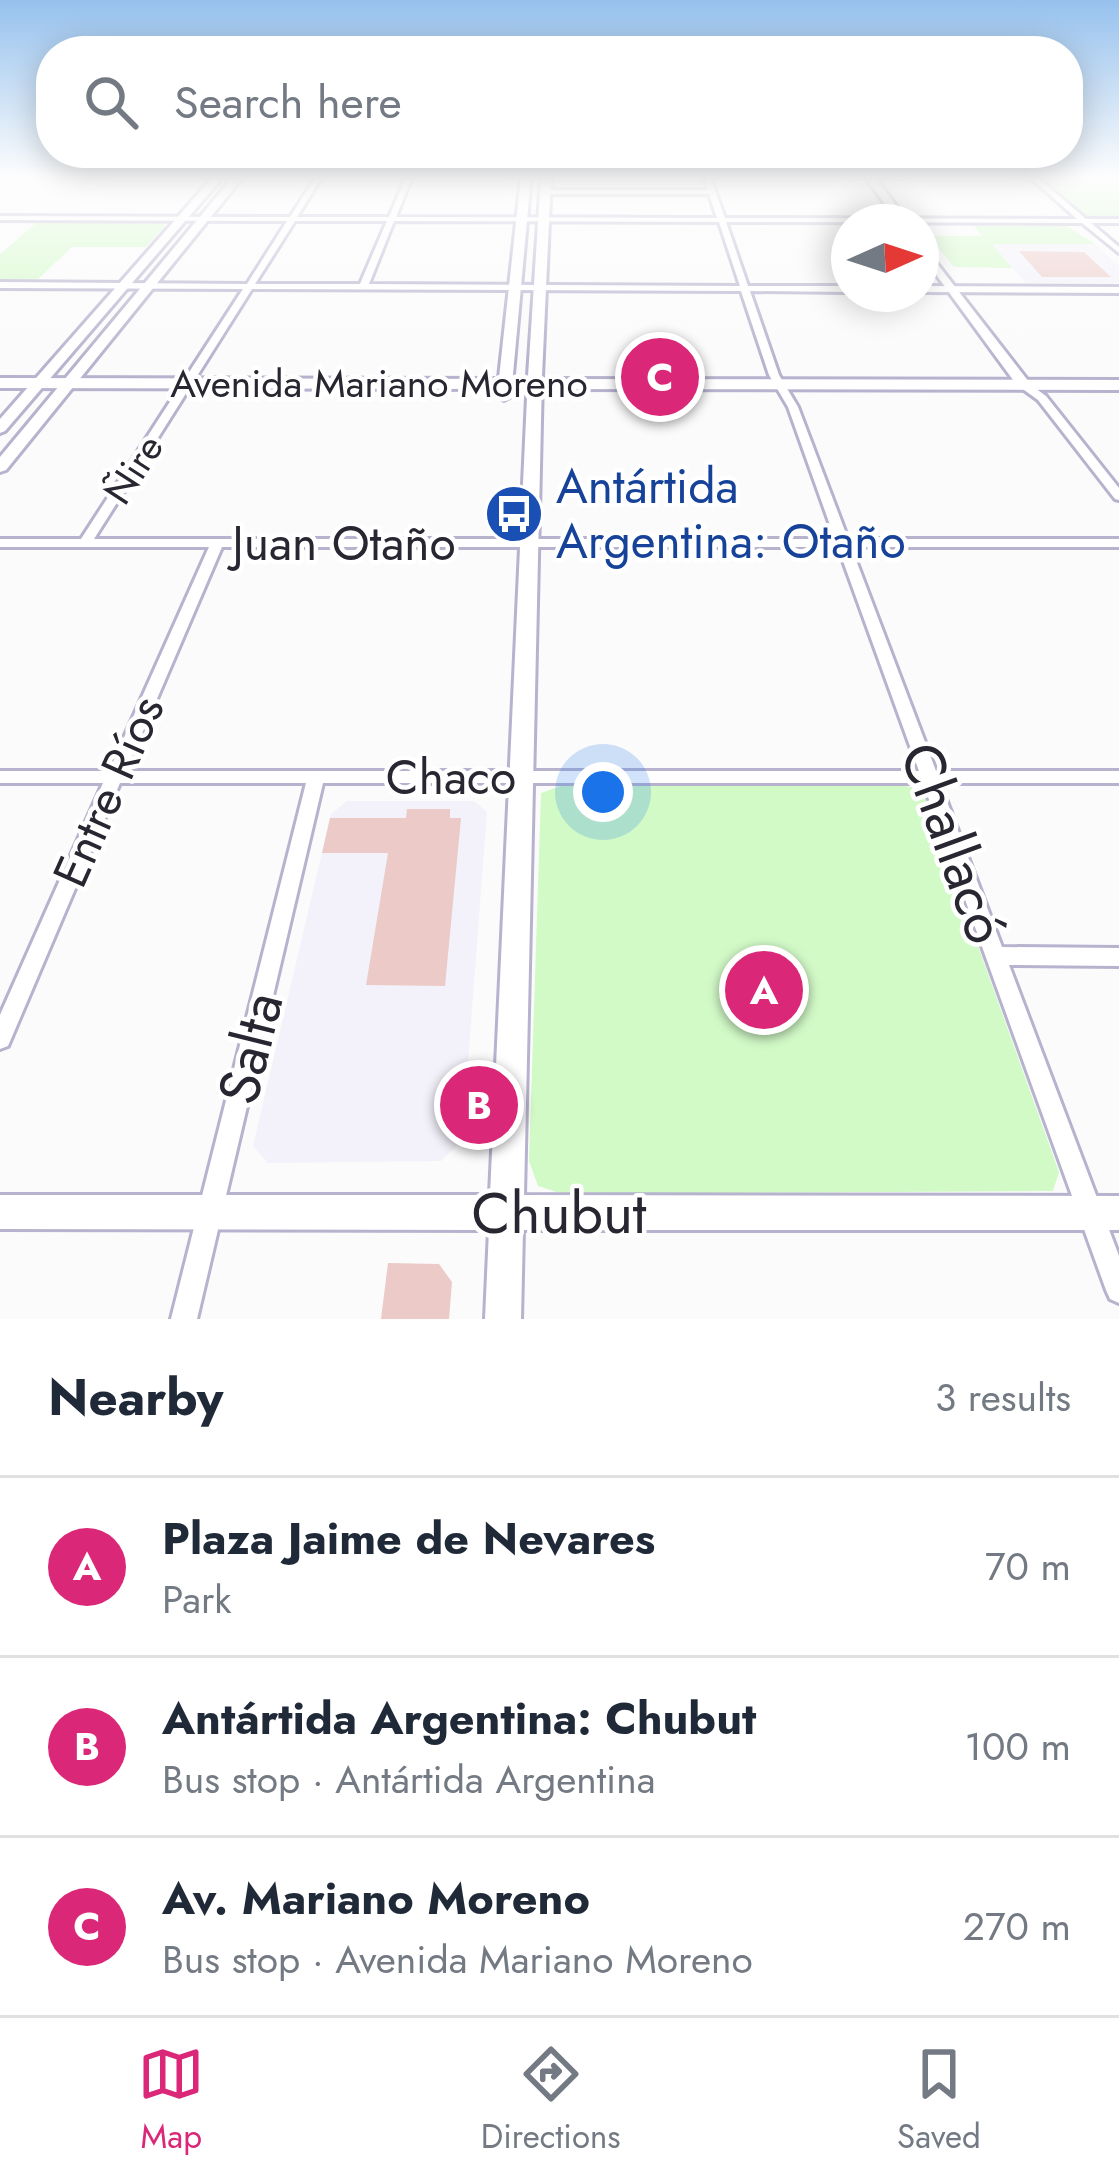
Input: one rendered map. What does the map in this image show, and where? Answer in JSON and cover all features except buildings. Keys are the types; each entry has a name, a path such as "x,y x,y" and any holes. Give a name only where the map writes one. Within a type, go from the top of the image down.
{"main road":[{"path":"0,428 164,239"},
{"path":"0,467 186,239"},
{"path":"505,390 520,239"},
{"path":"503,1319 543,239"},
{"path":"939,270 1024,385"},
{"name":"Avenida Mariano Moreno","path":"0,383 34,389 782,391 1119,398"},
{"name":"Avenida Mariano Moreno","path":"782,391 1119,385"},
{"name":"Avenida Mariano Moreno","path":"0,395 34,389"},
{"name":"Chubut","path":"0,1212 1105,1214"}],"street":[{"name":"Ñire","path":"86,543 280,239"},
{"path":"364,286 384,239"},
{"name":"Challacó","path":"728,239 996,956 1105,1214 1119,1290"},
{"path":"0,285 831,289"},
{"path":"939,289 1119,290"},
{"path":"1024,385 1042,398 1119,496"},
{"name":"Juan Otaño","path":"0,543 1119,543"},
{"name":"Entre Ríos","path":"0,1039 217,543"},
{"name":"Chaco","path":"0,777 1119,777"},
{"name":"Salta","path":"184,1319 316,777"},
{"path":"996,956 1119,957"}],"shaded area":[{"path":"991,244 1095,244 1119,266 1119,283 1026,283"},
{"path":"347,801 474,801 487,812 462,1141 441,1161 268,1163 253,1146 331,814"}],"green space":[{"path":"18,239 154,239 146,247 72,247 38,279 0,279 0,254"},
{"path":"939,239 1087,239 1095,244 992,244 1012,268 954,267 939,248"},
{"path":"899,785 925,798 1059,1172 1053,1191 563,1194 538,1186 529,1161 541,793 561,786"}],"place":[{"name":"Av. Mariano Moreno","path":"660,377"},
{"name":"Antártida Argentina: Otaño","path":"514,514"},
{"name":"Plaza Jaime de Nevares","path":"764,990"},
{"name":"Antártida Argentina: Chubut","path":"479,1105"}]}
